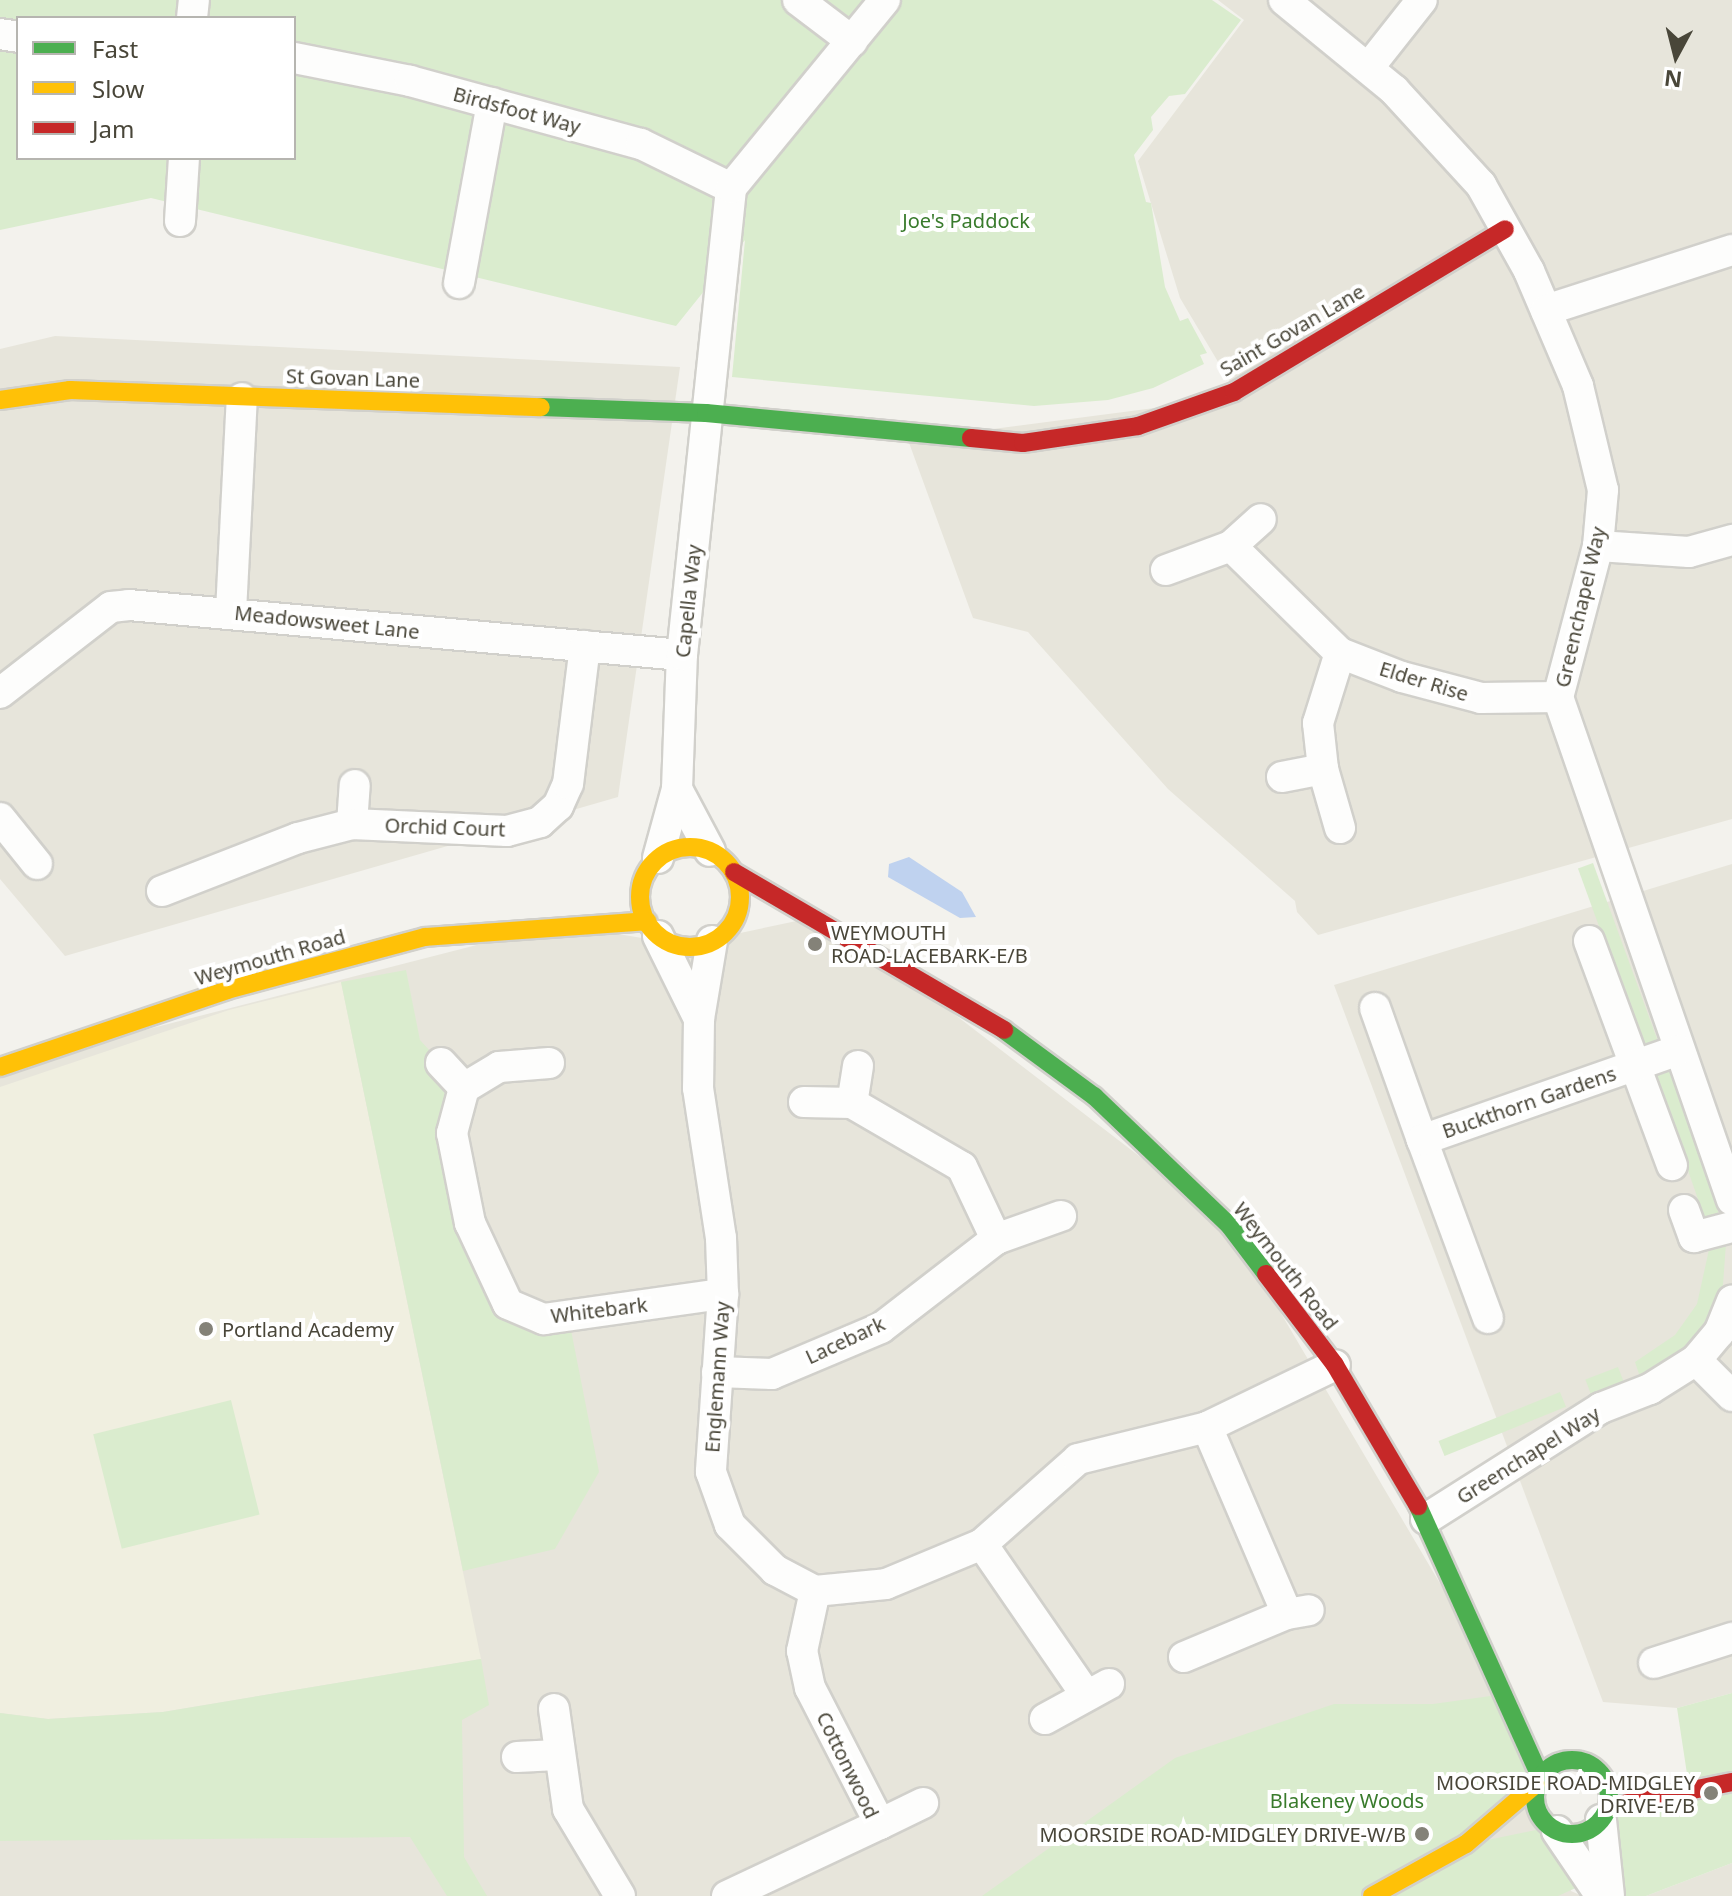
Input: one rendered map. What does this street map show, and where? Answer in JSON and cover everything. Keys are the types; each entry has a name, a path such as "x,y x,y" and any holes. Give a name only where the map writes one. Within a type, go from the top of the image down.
{"street":[{"path":"798,0 852,41"},
{"path":"731,188 885,0"},
{"name":"Greenchapel Way","path":"1284,0 1369,67 1481,185 1546,310 1578,386 1603,490 1598,546 1558,697 1679,1050 1725,1152 1732,1200"},
{"path":"1369,67 1422,0"},
{"name":"Birdsfoot Way","path":"296,58 492,103 641,144 731,188"},
{"path":"459,283 492,103"},
{"path":"180,221 184,160"},
{"name":"Capella Way","path":"651,868 677,789 682,655 731,188"},
{"name":"Saint Govan Lane","path":"706,413 1023,443 1138,426 1234,392 1505,229"},
{"path":"1546,310 1732,250"},
{"name":"St Govan Lane","path":"0,400 70,390 706,413"},
{"path":"231,612 242,398"},
{"path":"1166,570 1231,546 1261,519"},
{"path":"1598,546 1689,552 1732,540"},
{"name":"Elder Rise","path":"1231,546 1340,653 1402,677 1481,698 1558,697"},
{"name":"Meadowsweet Lane","path":"0,693 111,607 231,612 682,655"},
{"name":"Orchid Court","path":"162,891 298,838 352,824 507,831 549,815 568,784 585,646"},
{"path":"1340,653 1318,723 1323,769 1340,828"},
{"path":"1282,777 1323,769"},
{"path":"352,824 355,785"},
{"path":"677,789 710,851 734,872 741,896 720,936"},
{"path":"0,818 37,864"},
{"path":"710,851 683,847 651,868 641,907 652,928 685,946 758,927"},
{"name":"Weymouth Road","path":"561,925 609,898 651,868"},
{"name":"Weymouth Road","path":"734,872 973,1008 1094,1096 1229,1225 1335,1365 1426,1519 1505,1694 1537,1721"},
{"path":"788,924 818,921"},
{"name":"Weymouth Road","path":"0,1067 227,990 425,937 561,925 652,928"},
{"name":"Englemann Way","path":"652,928 699,1019"},
{"name":"Englemann Way","path":"720,936 699,1019 698,1088 721,1238 723,1294 711,1472 730,1525 775,1570 815,1591"},
{"name":"Buckthorn Gardens","path":"1589,941 1672,1165"},
{"name":"Buckthorn Gardens","path":"1375,1008 1488,1318"},
{"name":"Buckthorn Gardens","path":"1422,1140 1679,1050"},
{"path":"441,1063 464,1088 499,1067 549,1063"},
{"path":"852,1103 858,1066"},
{"name":"Whitebark","path":"464,1088 452,1133 470,1223 508,1304 544,1319 723,1294"},
{"path":"804,1102 852,1103 962,1167 996,1239"},
{"path":"1684,1210 1694,1237 1732,1227"},
{"name":"Lacebark","path":"717,1372 772,1374 881,1328 996,1239 1061,1216"},
{"name":"Greenchapel Way","path":"1426,1519 1601,1408 1650,1389 1696,1360 1719,1333 1732,1300"},
{"path":"1696,1360 1732,1396"},
{"path":"815,1591 886,1584 982,1544 1078,1459 1207,1427 1335,1365"},
{"path":"1184,1657 1298,1612 1207,1427"},
{"path":"982,1544 1097,1690 1045,1719"},
{"name":"Cottonwood","path":"727,1896 880,1824 810,1688 802,1651 815,1591"},
{"path":"1654,1663 1732,1638"},
{"path":"1505,1694 1538,1780 1536,1807 1601,1896"},
{"path":"554,1709 557,1755 568,1809 620,1896"},
{"path":"1558,1739 1591,1765 1608,1785 1605,1813 1609,1896"},
{"path":"517,1757 557,1755"},
{"path":"1372,1896 1466,1844 1554,1763 1591,1765 1690,1787"},
{"path":"1466,1844 1553,1829 1580,1833 1605,1813 1690,1787 1732,1782"},
{"path":"880,1824 923,1803"}],"shaded area":[{"path":"1218,0 1732,0 1732,819 1318,935 1297,912 1295,901 1168,789 1028,632 973,618 908,440 1239,397 1180,298 1138,161 1244,20"},
{"path":"55,336 680,367 618,797 65,956 0,879 0,349"},
{"path":"1732,864 1732,1693 1677,1708 1603,1702 1334,985"},
{"path":"825,915 1229,1225 1505,1694 1556,1860 1571,1891 1582,1896 0,1896 0,1067 559,924 701,948 726,936"},
{"name":"Portland Academy","path":"341,982 481,1659 163,1712 48,1719 0,1713 0,1087 229,1010"},
{"path":"1732,1863 1732,1896 1646,1896"}],"green space":[{"name":"Joe's Paddock","path":"0,0 1212,0 1241,20 1185,94 1169,96 1151,117 1153,130 1134,155 1146,202 1151,203 1165,287 1180,321 1188,318 1207,353 1200,355 1204,364 1153,388 1108,400 1034,406 732,377 745,240 676,326 151,198 0,230"},
{"path":"1593,863 1658,1041 1643,1046 1578,868"},
{"path":"406,970 420,1040 464,1088 452,1133 508,1304 568,1315 599,1472 555,1549 463,1571 341,982"},
{"path":"1668,1066 1719,1214 1705,1218 1654,1071"},
{"path":"1726,1243 1723,1285 1700,1331 1667,1365 1640,1377 1635,1362 1675,1335 1697,1304 1710,1245"},
{"path":"1618,1367 1624,1383 1591,1395 1585,1380"},
{"path":"1560,1392 1566,1407 1445,1456 1439,1441"},
{"path":"231,1400 260,1514 122,1549 93,1434"},
{"path":"481,1659 489,1705 462,1720 464,1857 487,1896 447,1896 410,1837 0,1841 0,1713 48,1719 163,1712"},
{"path":"1732,1693 1732,1863 1646,1896 1609,1896 1608,1807 1689,1787 1677,1708"},
{"name":"Blakeney Woods","path":"1505,1694 1540,1776 1468,1844 1550,1827 1591,1881 1558,1896 982,1896 1175,1758 1334,1704 1433,1704"}],"water":[{"path":"909,857 962,892 976,917 960,918 888,877 889,864"}],"traffic: fast":[{"path":"541,407 706,413 971,438"},
{"path":"1004,1030 1094,1096 1229,1225 1266,1274"},
{"path":"1418,1506 1540,1776"},
{"path":"1565,1760 1579,1760 1593,1766 1603,1776 1609,1797 1603,1818 1593,1828 1579,1834 1565,1834 1551,1828 1541,1818 1535,1804 1535,1790 1541,1776 1551,1766 1565,1760"}],"traffic: slow":[{"path":"0,400 70,390 541,407"},
{"path":"690,847 709,851 725,862 736,878 740,897 736,916 725,932 709,943 690,947 671,943 655,932 644,916 640,897 644,878 655,862 671,851 690,847"},
{"path":"0,1067 227,990 425,937 647,921"},
{"path":"1372,1896 1466,1844 1536,1784"}],"traffic: jam":[{"path":"971,438 1023,443 1138,426 1234,392 1505,229"},
{"path":"734,872 1004,1030"},
{"path":"1266,1274 1335,1365 1418,1506"},
{"path":"1608,1807 1732,1782"}],"place":[{"name":"WEYMOUTH ROAD-LACEBARK-E/B","path":"815,944"},
{"name":"Portland Academy","path":"206,1329"},
{"name":"MOORSIDE ROAD-MIDGLEY DRIVE-E/B","path":"1711,1793"},
{"name":"MOORSIDE ROAD-MIDGLEY DRIVE-W/B","path":"1422,1834"}]}
